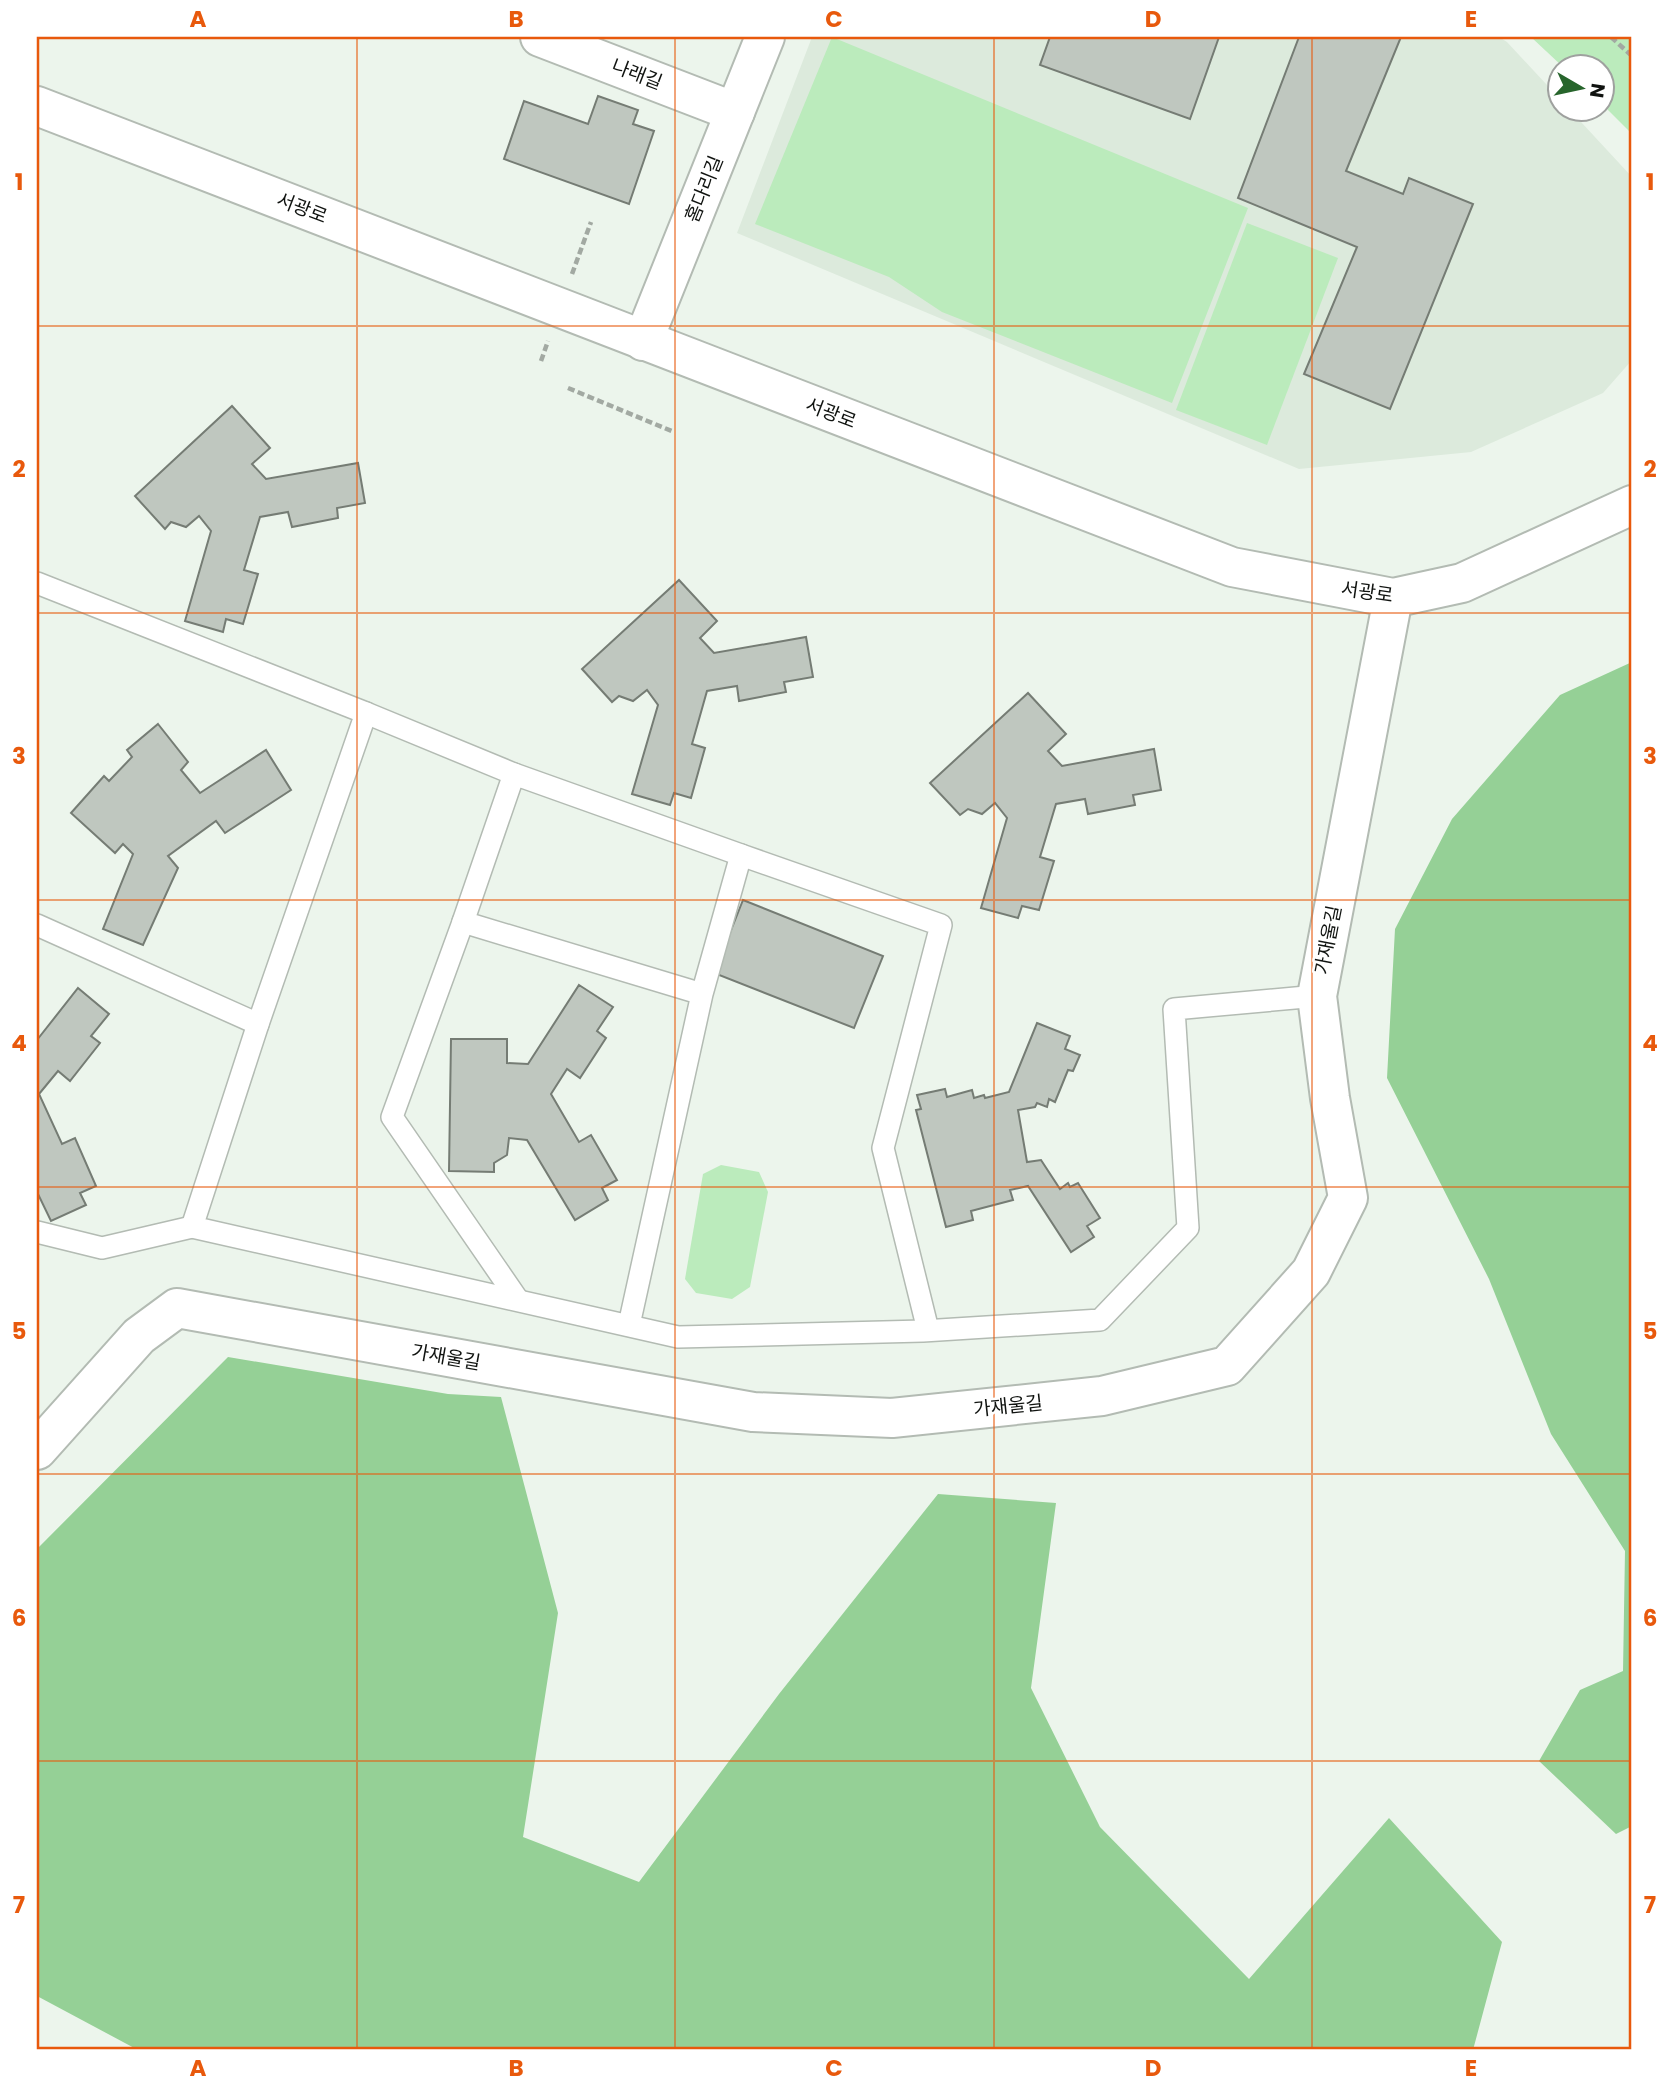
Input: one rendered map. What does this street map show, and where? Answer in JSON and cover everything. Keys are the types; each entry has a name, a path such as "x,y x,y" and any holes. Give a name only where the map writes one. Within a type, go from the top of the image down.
{"street":[{"name":"나래길","path":"540,37 735,112"},
{"name":"홈다리길","path":"643,341 765,37"},
{"name":"서광로","path":"37,106 1232,567 1393,598 1462,583 1632,505"},
{"name":"가재울길","path":"37,1450 139,1336 177,1308 753,1412 892,1418 1102,1396 1227,1366 1311,1272 1348,1198 1330,1098 1317,996 1393,598"}],"lane":[{"path":"37,583 514,774 941,925 883,1148 928,1330"},
{"path":"192,1227 258,1024 366,713"},
{"path":"514,774 392,1117 517,1300"},
{"path":"629,1325 702,994 741,855"},
{"path":"463,922 702,994"},
{"path":"37,925 258,1024"},
{"path":"37,1232 102,1248 192,1227 678,1337 928,1330 1100,1320 1188,1228 1174,1009 1317,996"}],"path":[{"path":"1611,37 1632,56"},
{"path":"568,388 674,432"}],"shaded area":[{"path":"812,37 1499,37 1507,42 1546,84 1546,122 1581,122 1632,177 1632,360 1603,393 1471,452 1299,469 737,233"}],"green space":[{"path":"832,37 1248,208 1172,403 942,312 889,277 755,224"},
{"path":"1531,37 1632,37 1632,134 1616,118 1616,52 1547,52"},
{"path":"1247,223 1338,258 1267,445 1176,410"},
{"path":"1632,662 1632,1826 1616,1834 1539,1761 1580,1690 1623,1671 1625,1551 1551,1434 1489,1279 1387,1078 1395,929 1452,819 1560,695"},
{"path":"721,1165 759,1172 768,1192 750,1287 732,1299 696,1293 685,1279 703,1174"},
{"path":"228,1357 448,1394 501,1397 558,1613 523,1837 639,1882 779,1694 938,1494 1056,1503 1031,1688 1100,1827 1249,1979 1389,1818 1502,1942 1473,2050 138,2050 37,1996 37,1549"}],"building":[{"path":"1050,37 1219,37 1190,119 1040,65"},
{"path":"1299,37 1401,37 1346,171 1403,194 1409,178 1473,204 1390,409 1304,374 1357,247 1238,198"},
{"path":"598,96 638,110 633,124 654,131 629,204 504,159 524,101 588,124"},
{"path":"232,406 270,448 252,464 266,479 358,463 365,503 337,508 338,518 292,527 288,512 260,517 244,570 258,574 243,624 226,619 223,632 185,621 211,531 199,516 186,527 171,522 165,529 135,496"},
{"path":"679,580 717,621 700,638 714,653 806,637 813,677 784,682 786,692 739,701 737,686 707,691 692,744 705,748 691,798 674,793 670,805 632,794 658,705 647,690 633,701 619,696 612,702 582,669"},
{"path":"1028,693 1066,734 1048,751 1062,766 1154,749 1161,790 1133,795 1135,805 1088,814 1085,799 1056,804 1040,857 1054,861 1039,910 1022,906 1018,918 981,908 1007,818 995,803 982,814 968,809 960,815 930,783"},
{"path":"158,724 188,762 181,770 200,793 266,750 291,790 225,833 216,821 168,856 178,868 143,945 103,929 133,854 123,844 115,853 71,813 104,776 109,781 132,757 127,750"},
{"path":"743,900 883,956 854,1028 714,973"},
{"path":"579,985 613,1007 597,1031 606,1038 580,1078 567,1069 551,1094 579,1142 591,1135 617,1180 602,1188 608,1200 575,1220 527,1140 509,1138 507,1155 494,1163 494,1172 449,1171 451,1039 507,1039 507,1063 528,1064"},
{"path":"78,988 109,1014 91,1036 100,1043 70,1081 58,1071 39,1094 62,1144 75,1138 96,1186 80,1193 86,1205 51,1221 37,1192 37,1040"},
{"path":"1037,1023 1070,1036 1065,1049 1080,1055 1073,1071 1068,1070 1055,1102 1049,1099 1047,1107 1037,1103 1035,1107 1018,1110 1027,1162 1041,1160 1060,1189 1068,1183 1070,1187 1078,1183 1100,1218 1087,1226 1094,1237 1071,1252 1028,1186 1010,1190 1013,1200 971,1211 973,1220 946,1227 916,1110 921,1109 917,1095 945,1089 947,1097 972,1090 974,1098 1009,1092"}]}
